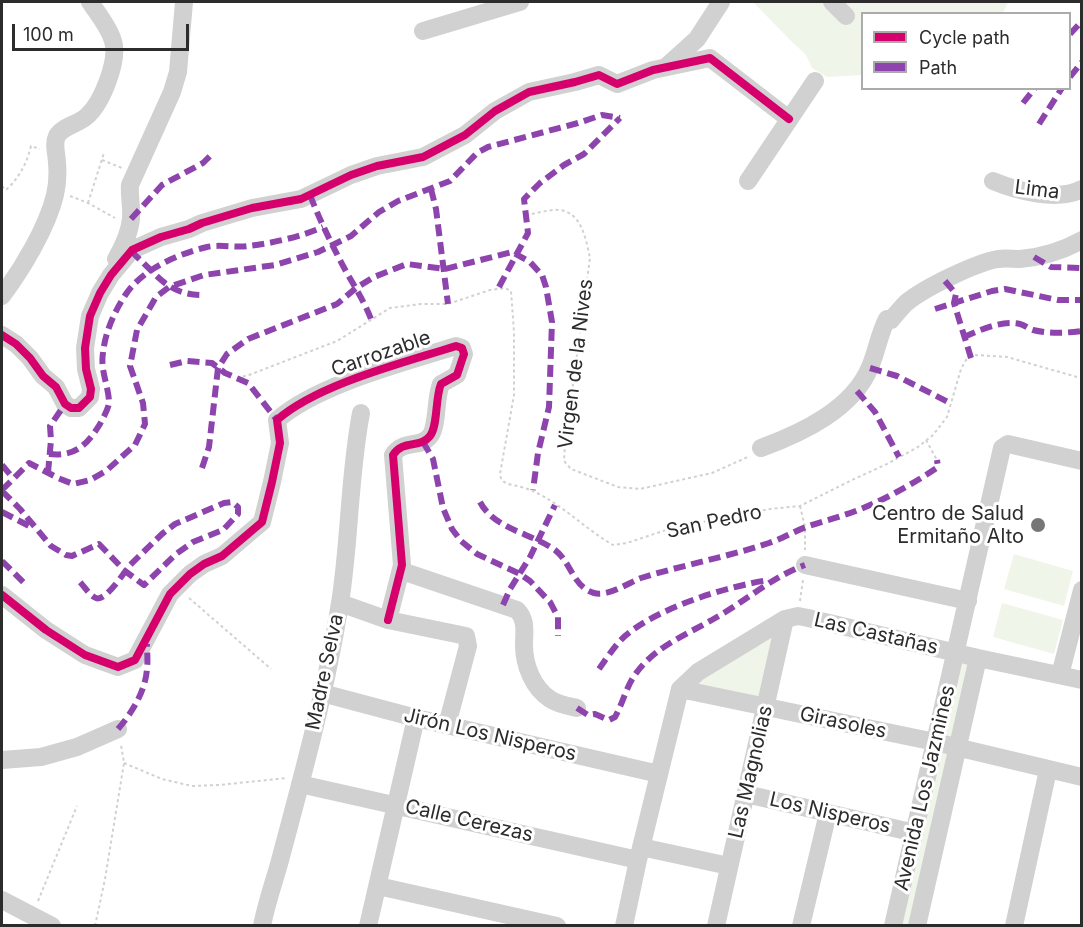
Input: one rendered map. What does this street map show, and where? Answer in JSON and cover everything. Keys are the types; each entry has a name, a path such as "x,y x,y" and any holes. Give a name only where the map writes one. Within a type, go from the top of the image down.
{"street":[{"path":"2,296 41,231 56,191 55,143 58,135 87,116 101,98 109,78 115,52 113,40 90,2"},
{"path":"2,335 16,344 30,358 43,376 56,387 65,404 71,408 79,408 90,397 91,389 86,369 85,348 90,316 125,242 131,219 129,191 172,92 178,72 184,2"},
{"path":"423,31 520,2"},
{"path":"666,67 697,39 721,2"},
{"path":"832,2 846,16"},
{"path":"100,293 111,275 132,250 161,237 252,208 302,199 351,174 377,166 423,157 465,135 495,111 530,92 599,75 616,84 652,70 710,58 789,119"},
{"path":"748,181 815,81"},
{"name":"Lima","path":"993,181 1013,189 1046,194 1073,194 1082,189"},
{"path":"762,448 806,428 857,391 870,368 886,319 891,320 907,302 950,279 996,259 1034,257 1082,240"},
{"name":"Carrozable","path":"178,588 190,574 204,564 222,556 262,522 280,443 278,420 291,408 326,390 456,346 462,348 464,354 457,375 441,384 435,406 433,432 429,439 404,445 393,455 402,572"},
{"name":"Madre Selva","path":"262,926 301,780 340,603 348,542 354,451 361,413"},
{"name":"Avenida Los Jazmines","path":"893,926 1002,448 1008,444 1082,461"},
{"path":"805,565 968,602"},
{"path":"388,620 402,572 517,610 524,622 526,658 529,673 536,686 550,700 577,708"},
{"path":"2,595 46,630 85,655 118,667 135,660 160,610 170,594 178,588"},
{"path":"1060,675 1082,590"},
{"path":"340,603 388,620 466,636 468,646 447,725"},
{"name":"Las Castañas","path":"680,689 699,672 785,619 798,616 1082,680"},
{"name":"Las Magnolias","path":"716,926 785,619"},
{"name":"Avenida Los Jazmines","path":"917,926 978,658"},
{"path":"624,926 680,689"},
{"name":"Girasoles","path":"680,689 935,742"},
{"name":"Jirón Los Nisperos","path":"322,693 416,718 659,774"},
{"path":"368,926 416,718"},
{"path":"2,760 41,756 77,747 118,729"},
{"path":"935,742 1082,777"},
{"path":"1014,926 1048,770"},
{"name":"Calle Cerezas","path":"301,780 396,804 640,854 729,866"},
{"name":"Los Nisperos","path":"746,794 915,833"},
{"path":"801,926 828,813"},
{"path":"378,886 557,926"},
{"path":"2,900 52,926"}],"path":[{"path":"2,186 6,190 18,175 28,159 32,146 57,155"},
{"path":"88,203 104,153"},
{"path":"102,160 135,173"},
{"path":"56,191 88,203 129,226"},
{"path":"926,440 937,460"},
{"path":"178,588 272,669"},
{"path":"95,926 124,763 118,729"},
{"path":"124,763 162,779 192,786 301,780"},
{"path":"32,916 77,806"}],"shaded area":[{"path":"753,2 1008,2 1003,12 861,12 861,75 827,77 812,68 806,55"},
{"path":"1014,554 1073,571 1064,606 1004,589"},
{"path":"1002,603 1063,620 1054,654 993,637"},
{"path":"779,628 763,702 689,687"},
{"path":"956,653 978,658 917,925 893,926"}],"marked path":[{"path":"1071,33 1082,21"},
{"path":"1071,76 1082,62"},
{"path":"1023,103 1033,90"},
{"path":"1039,124 1061,90"},
{"path":"2,490 29,463 73,484 90,480 106,471 135,445 145,424 143,403 130,366 137,330 156,297 169,287 204,275 275,265 318,252 351,236 379,212 398,201 450,181 477,153 488,147 602,115 620,118"},
{"path":"499,287 528,233 524,199 540,183 564,165 584,154 620,118"},
{"path":"131,219 162,185 203,163 213,153"},
{"path":"431,189 436,209 448,304"},
{"path":"310,195 332,244 371,319"},
{"path":"49,454 66,454 85,444 104,417 109,403 103,366 106,338 126,294 142,277 173,258 196,250 212,246 266,243 323,227"},
{"path":"132,250 172,288 181,292 202,295"},
{"path":"202,468 209,447 218,368 227,354 248,339 337,304 374,277 407,264 445,269 512,252 530,262 542,275 552,322 549,407 538,453 533,490"},
{"path":"1034,257 1051,267 1082,268"},
{"path":"945,281 956,294 954,303 971,358"},
{"path":"935,309 1005,289 1058,300 1082,300"},
{"path":"964,337 1005,323 1020,324 1045,332 1082,331"},
{"path":"170,365 187,361 212,363 225,373 248,383 277,420"},
{"path":"870,368 897,376 952,404"},
{"path":"857,391 875,412 899,457"},
{"path":"48,473 50,426 65,404"},
{"path":"423,442 433,459 443,508 452,529 461,541 477,554 530,581 550,602 558,617 558,636"},
{"path":"480,502 486,511 504,525 555,550 581,585 587,590 600,594 641,578 769,543 806,527 866,507 904,488 938,467 937,460"},
{"path":"2,465 13,478"},
{"path":"2,491 51,546 72,556 99,544 125,571 144,585 176,554 193,542 223,530 238,514 238,507 232,502 224,503 175,524 129,566 127,570 123,575 119,580 114,586 100,598 92,595 79,581"},
{"path":"503,605 530,557 555,505"},
{"path":"2,512 31,527"},
{"path":"2,561 27,586"},
{"path":"577,708 588,715 595,714 609,720 615,717 634,677 654,655 771,582 805,565"},
{"path":"599,669 614,647 625,636 655,616 714,593 769,580"},
{"path":"118,729 133,708 144,685 147,644"}],"cycle path":[{"path":"2,335 16,344 30,358 43,376 56,387 65,404 71,408 79,408 90,397 91,389 86,369 85,348 90,316 111,275 132,250 202,223 252,208 301,199 351,175 377,166 423,157 465,135 495,111 529,92 599,75 617,84 653,70 710,58 789,119"},
{"path":"2,595 46,630 85,655 118,667 135,660 170,594 190,574 204,564 222,556 262,522 280,443 277,420 294,407 338,385 456,346 462,348 464,354 457,375 441,384 433,431 426,440 406,445 393,455 402,565 388,620"}],"place":[{"name":"Centro de Salud Ermitaño Alto","path":"1038,525"}]}
